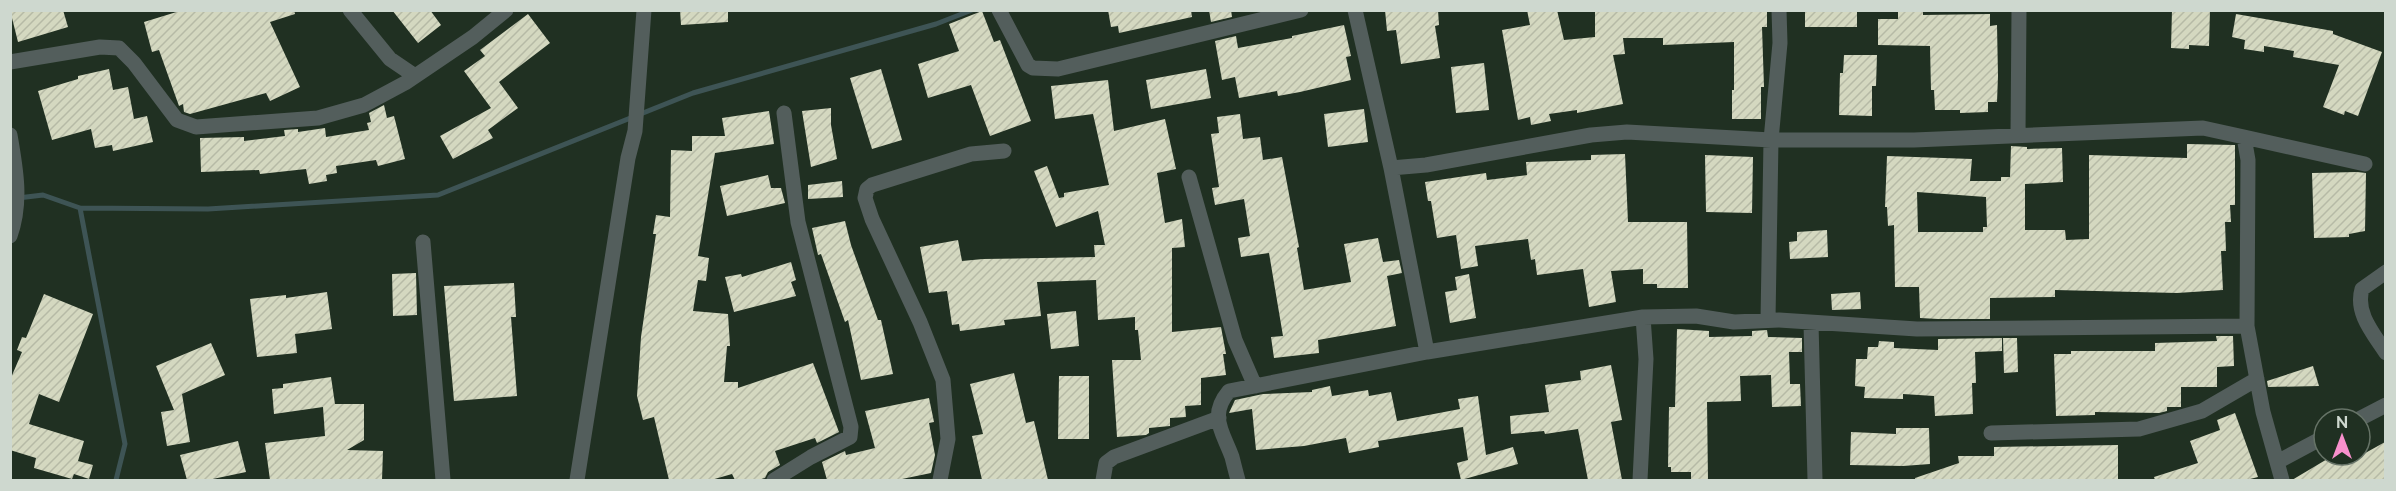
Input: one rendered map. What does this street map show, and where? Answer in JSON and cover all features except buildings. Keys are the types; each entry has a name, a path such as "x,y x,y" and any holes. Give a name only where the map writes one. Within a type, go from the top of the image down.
{"street":[{"path":"350,10 390,59 415,76"},
{"path":"10,62 100,47 118,48 182,124 196,127 318,118 364,105 415,76 473,37 506,10"},
{"path":"577,480 628,158 635,130 644,10"},
{"path":"1001,15 1028,65 1033,68 1058,69 1301,10"},
{"path":"1355,10 1391,168 1427,352"},
{"path":"1768,320 1771,140 1780,43 1779,10"},
{"path":"2018,134 2019,10"},
{"path":"774,480 850,437 851,427 798,222 784,113"},
{"path":"1391,168 1426,165 1591,135 1627,132 1771,140 1914,140 2203,128 2365,164"},
{"path":"10,135 17,186 13,229"},
{"path":"2244,137 2248,160 2247,326 2263,412 2282,480"},
{"path":"940,480 948,439 943,380 920,322 872,219 865,198 867,189 872,184 971,154 1004,152"},
{"path":"1189,177 1235,340 1255,386"},
{"path":"423,242 443,480"},
{"path":"2385,272 2362,289 2359,305 2365,320 2385,353"},
{"path":"1238,480 1219,428 1222,400 1229,391 1427,352 1643,317 1696,316 1734,321 1768,320 1917,329 2247,326"},
{"path":"1641,480 1646,359 1643,317"},
{"path":"1811,323 1815,480"},
{"path":"1991,433 2139,429 2202,411 2257,379"},
{"path":"1103,480 1106,463 1114,457 1219,418"},
{"path":"2277,462 2312,443"}],"waterway":[{"path":"18,198 43,195 80,208 208,209 438,195 693,93 936,24 972,10"},
{"path":"80,208 125,444 116,480"}]}
